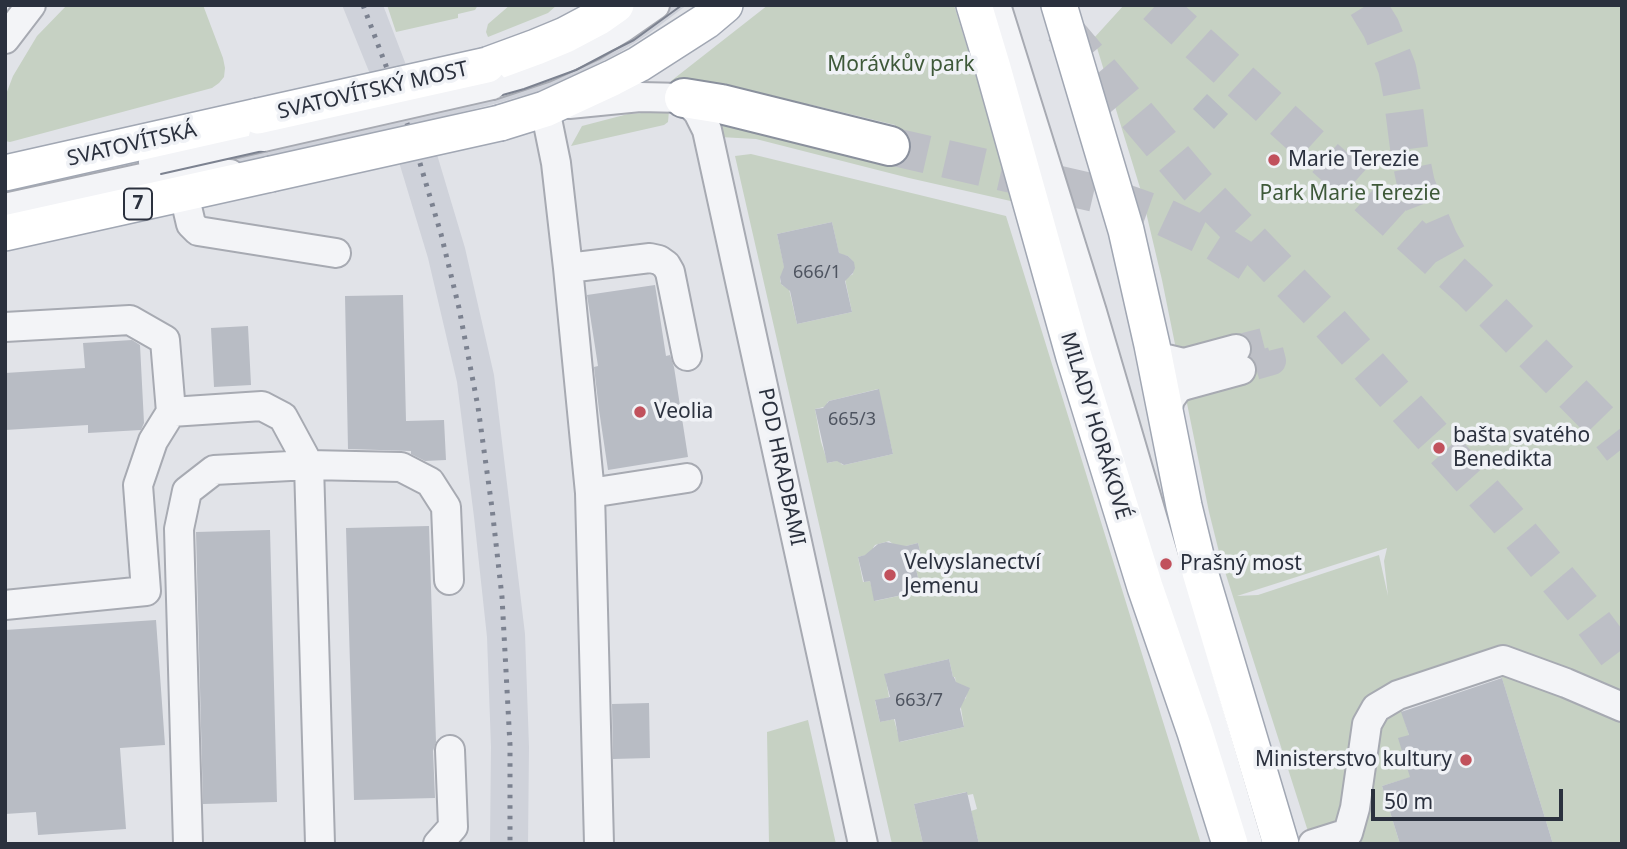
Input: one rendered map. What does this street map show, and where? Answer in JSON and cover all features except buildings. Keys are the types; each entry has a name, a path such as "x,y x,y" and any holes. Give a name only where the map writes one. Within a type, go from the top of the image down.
{"highway":[{"path":"684,98 720,104 890,146"}],"main road":[{"name":"MILADY HORÁKOVÉ","path":"974,5 1074,357 1145,587 1230,844"},
{"path":"1059,5 1126,230 1153,349 1186,518 1200,572 1281,844"},
{"path":"489,75 536,47 565,35 603,9"},
{"name":"7","path":"5,233 500,123 549,107 639,64 720,10"},
{"name":"SVATOVÍTSKÝ MOST","path":"260,127 489,75"},
{"name":"SVATOVÍTSKÁ","path":"5,173 260,127"}],"street":[{"path":"5,39 31,5"},
{"path":"489,75 546,67 592,46 654,5"},
{"path":"996,5 1092,312 1248,844"},
{"path":"1011,5 1262,844"},
{"path":"599,844 590,493 549,107 640,97 684,98"},
{"name":"POD HRADBAMI","path":"684,98 698,112 707,130 863,844"},
{"path":"5,195 260,127"},
{"path":"5,208 161,174 271,174"},
{"path":"184,194 191,224 198,231 336,253"},
{"path":"568,268 650,258 666,265 670,272 687,356"},
{"path":"5,327 130,320 165,340 171,412 153,441 138,485 146,591 5,605"},
{"path":"1153,349 1163,358 1184,363 1239,360 1178,388 1170,399 1166,415"},
{"path":"171,412 262,407 283,417 309,465 320,844"},
{"path":"188,844 179,529 187,491 214,470 309,465 401,467 430,482 446,507 449,580"},
{"path":"590,493 687,478"},
{"path":"1313,844 1353,838 1367,724 1376,708 1398,695 1503,660 1622,707"},
{"path":"439,844 453,827 450,750"}],"shaded area":[{"path":"342,5 383,5 418,96 645,5 687,5 617,54 567,79 539,91 427,121 465,248 494,375 525,634 529,747 528,844 490,844 491,747 487,637 457,382 428,258 389,129 5,215 5,189 370,74"}],"green space":[{"path":"67,5 203,5 223,58 224,77 212,88 10,142 5,141 5,97 13,76 37,36"},
{"path":"387,5 478,5 475,10 458,14 458,18 396,32"},
{"path":"510,5 557,5 548,13 488,37 488,24"},
{"name":"Morávkův park","path":"768,5 954,5 1015,202 756,139 720,137 720,122 886,160 895,125 808,104 807,109 689,84 671,83"},
{"name":"Park Marie Terezie","path":"1124,5 1622,5 1622,844 1553,844 1501,675 1400,706 1409,735 1410,757 1404,759 1406,765 1417,762 1421,774 1382,786 1400,844 1312,844 1220,556 1141,191 1094,38","holes":["1387,548 1384,561 1388,596 1379,555 1258,595 1237,596"]},
{"path":"669,111 668,122 664,125 571,146 582,126 628,114"},
{"path":"751,154 1006,216 1201,844 979,844 971,811 977,809 973,794 968,795 966,792 914,804 923,844 892,844 735,156","holes":["832,222 839,254 848,256 854,263 853,274 845,279 852,312 797,324 789,289 780,281 785,270 777,234","878,389 893,454 844,465 840,460 828,463 815,409 828,406 829,401","889,541 894,549 918,543 924,567 916,569 921,591 875,601 870,581 863,582 858,557 874,553 875,545","949,659 956,684 967,690 966,698 960,702 964,727 900,742 894,719 880,722 875,701 889,697 885,674"]},
{"path":"808,720 836,844 769,844 767,732"}],"tunnel":[{"path":"1156,5 1471,290 1600,421 1622,449"},
{"path":"1367,5 1381,28 1397,68 1416,184 1439,240 1452,263"},
{"path":"1063,28 1197,186 1329,322 1507,519 1587,614 1622,661"},
{"path":"890,146 1099,194 1164,217 1213,240 1254,266"},
{"path":"1236,349 1267,341 1272,361 1241,370"}],"tram line":[{"path":"161,174 467,105 524,89 576,70 634,40 682,5"}],"railway":[{"path":"363,5 414,143 441,234 459,308 478,407 502,597 510,745 510,844"}],"place":[{"name":"Marie Terezie","path":"1274,160"},
{"name":"Veolia","path":"640,412"},
{"name":"bašta svatého Benedikta","path":"1439,448"},
{"name":"Prašný most","path":"1166,564"},
{"name":"Velvyslanectví Jemenu","path":"890,575"},
{"name":"Ministerstvo kultury","path":"1466,760"}]}
